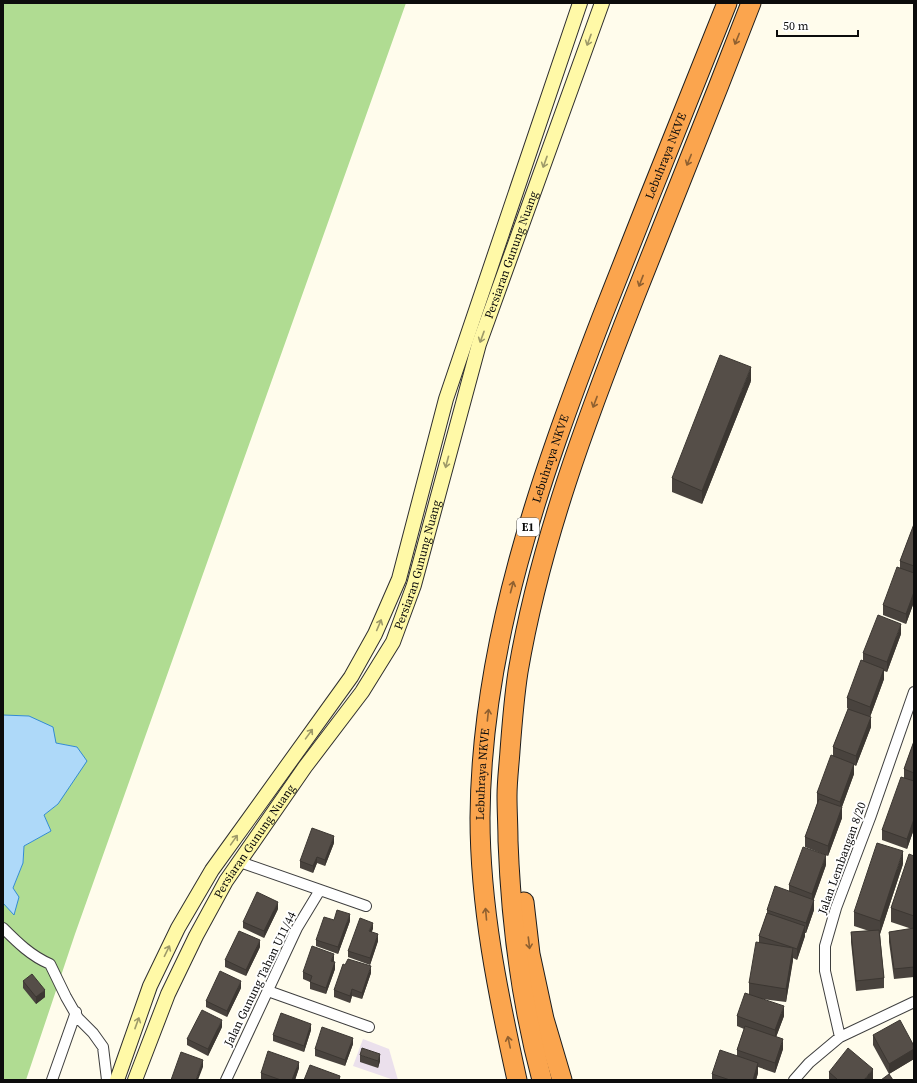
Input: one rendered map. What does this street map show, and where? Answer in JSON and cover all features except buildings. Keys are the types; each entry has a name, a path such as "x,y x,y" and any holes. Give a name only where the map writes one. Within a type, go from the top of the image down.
{"highway":[{"name":"Lebuhraya NKVE","path":"517,1080 493,964 487,923 481,859 480,816 482,766 489,703 502,628 531,517 558,435 647,200 727,3"},
{"name":"Lebuhraya NKVE","path":"542,1080 530,1034 515,940 510,889 507,794 512,716 518,673 530,615 554,523 579,443 751,3"},
{"path":"507,794 523,894 530,954 544,1019 562,1080"}],"street":[{"name":"Persiaran Gunung Nuang","path":"117,1080 150,986 178,928 212,870 351,677 375,634 399,579 446,399 580,3"},
{"name":"Persiaran Gunung Nuang","path":"135,1080 171,988 207,915 226,881 305,767 362,692 394,642 414,585 479,344 602,3"},
{"name":"Jalan Lembangan 8/20","path":"840,1037 825,971 825,946 836,908 911,710 914,692"},
{"path":"240,862 366,906"},
{"name":"Jalan Gunung Tahan U11/44","path":"226,1080 297,928 320,890"},
{"path":"3,928 17,943 50,964 78,1018 93,1033 103,1047 107,1080"},
{"path":"268,991 369,1027"},
{"path":"794,1080 809,1064 840,1037 914,1002"},
{"path":"52,1080 76,1012"}],"shaded area":[{"path":"363,1039 389,1049 398,1080 353,1066"}],"green space":[{"path":"3,3 406,3 75,934 26,1080 3,1080 3,903 14,914 13,888 23,863 24,846 51,831 44,815 58,804 77,747 56,743 29,716 3,715"}],"water":[{"path":"3,715 29,716 53,727 56,743 77,747 87,761 58,804 44,815 51,831 24,846 23,863 13,888 19,897 14,915 3,903"}]}
